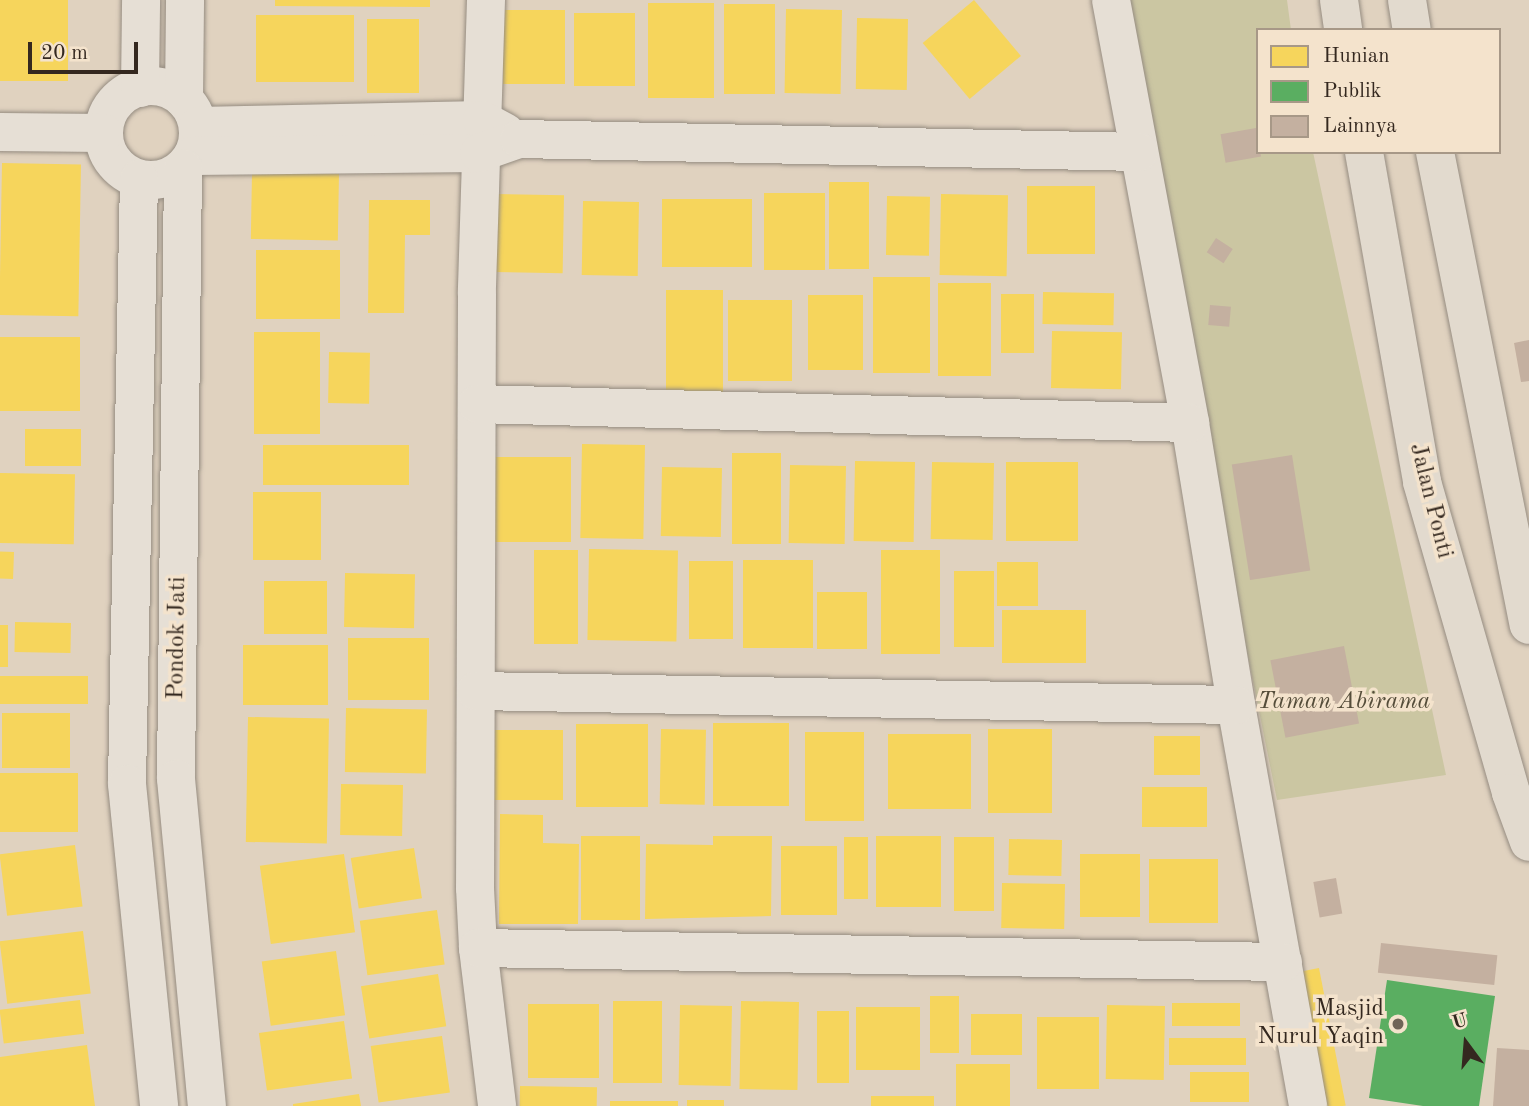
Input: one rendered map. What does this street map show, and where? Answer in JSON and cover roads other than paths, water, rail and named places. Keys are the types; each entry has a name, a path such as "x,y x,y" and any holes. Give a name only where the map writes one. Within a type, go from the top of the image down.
{"main road":[{"path":"1339,0 1343,28"},
{"path":"1407,0 1412,28"},
{"name":"Jalan Ponti","path":"1364,154 1422,482 1511,793 1529,842"},
{"path":"1435,154 1529,625"}],"street":[{"path":"140,88 141,0"},
{"name":"Pondok Jati","path":"185,0 189,137 176,779 208,1106"},
{"path":"486,0 477,404 478,948 497,1106"},
{"path":"1111,0 1190,423 1236,705 1308,1106"},
{"path":"140,88 163,88 189,137 170,176 155,180 139,179 125,173 106,149 106,118 114,104 125,94 140,88"},
{"path":"0,132 104,133"},
{"path":"189,137 481,136 1139,152"},
{"name":"Pondok Jati","path":"139,179 127,784 159,1106"},
{"path":"477,404 1190,423"},
{"path":"476,691 1236,705"},
{"path":"478,948 1283,962"}],"place":[{"name":"Masjid Nurul Yaqin","path":"1398,1024"}],"park label":[{"name":"Taman Abirama","path":"1344,703"}]}
